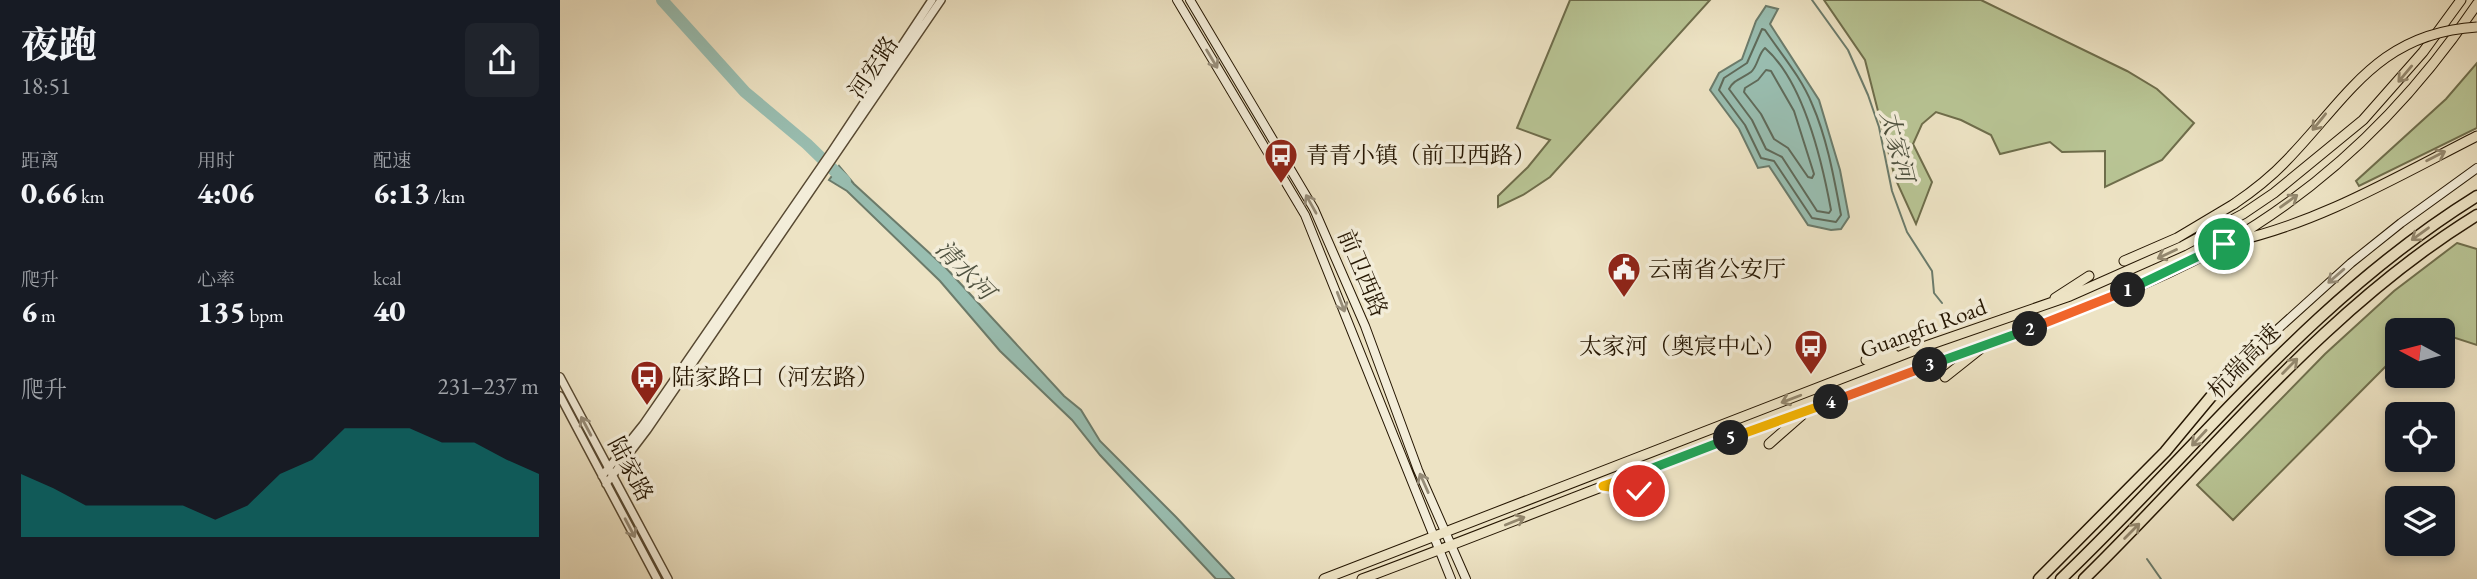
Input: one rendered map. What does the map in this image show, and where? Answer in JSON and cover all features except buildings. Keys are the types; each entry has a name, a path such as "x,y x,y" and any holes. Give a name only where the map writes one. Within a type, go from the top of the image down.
{"highway":[{"name":"杭瑞高速","path":"2061,579 2132,509 2269,364 2321,314 2411,241 2477,197"},
{"name":"杭瑞高速","path":"2084,579 2280,375 2332,326 2399,269 2477,215"},
{"path":"2039,579 2174,443 2224,381"}],"main road":[{"name":"前卫西路","path":"1177,0 1305,215 1451,579"},
{"name":"前卫西路","path":"1190,0 1314,209 1365,326 1418,470 1466,579"},
{"name":"Guangfu Road","path":"1324,579 1923,347 2094,287 2183,246 2243,214 2274,193 2363,120 2423,52 2461,0"},
{"name":"Guangfu Road","path":"1362,579 1603,486 2074,313 2147,282 2224,244 2299,194 2374,131 2442,53 2477,4"},
{"path":"2124,261 2177,238 2234,204 2277,170 2348,89 2383,60 2406,45 2431,35 2458,28 2477,27"},
{"path":"2224,244 2308,219 2477,136"},
{"path":"2224,381 2324,286 2388,233 2477,168"},
{"path":"2046,305 2089,276"},
{"path":"1945,377 1986,345"},
{"path":"1866,360 1923,347"},
{"path":"1769,444 1806,411"},
{"path":"1603,486 1639,491"}],"street":[{"name":"河宏路","path":"834,153 932,0"},
{"name":"河宏路","path":"834,153 941,0"},
{"path":"604,480 647,430 834,153"},
{"name":"陆家路","path":"560,376 668,579"},
{"name":"陆家路","path":"560,396 657,579"}],"green space":[{"path":"1570,0 1710,0 1550,177 1498,207 1498,196 1528,167 1550,140 1517,128"},
{"path":"1824,0 1981,0 2127,71 2157,89 2194,123 2162,160 2105,187 2105,151 2062,152 2050,142 2000,154 1991,135 1961,120 1936,112 1922,124 1913,144 1932,182 1916,224 1895,178 1865,60"},
{"path":"2477,63 2477,128 2359,186 2356,181 2446,99"},
{"path":"2457,243 2477,249 2477,345 2455,338 2455,318 2385,318 2385,367 2233,520 2197,485 2325,354 2394,291"}],"water":[{"path":"1766,6 1778,9 1770,24 1819,100 1840,170 1849,217 1841,229 1831,230 1808,225 1769,166 1758,168 1739,129 1710,90 1719,73 1742,59 1756,21"},
{"path":"839,166 854,184 947,269 1064,396 1081,410 1100,441 1234,579 1216,579 1100,455 1072,420 1000,351 940,281 847,191 829,180"}],"waterway":[{"name":"清水河","path":"662,0 745,92 807,144 845,181"},
{"name":"太家河","path":"1812,0 1848,50 1868,95 1879,127 1892,191 1907,232 1932,271 1934,293 1942,303"},
{"name":"太家河","path":"2147,559 2161,579"}],"place":[{"name":"青青小镇（前卫西路）","path":"1281,185"},
{"name":"云南省公安厅","path":"1624,299"},
{"name":"太家河（奥宸中心）","path":"1811,376"},
{"name":"陆家路口（河宏路）","path":"647,407"}],"route":[{"path":"1639,491 1603,486 2074,313 2147,282 2224,244"}]}
